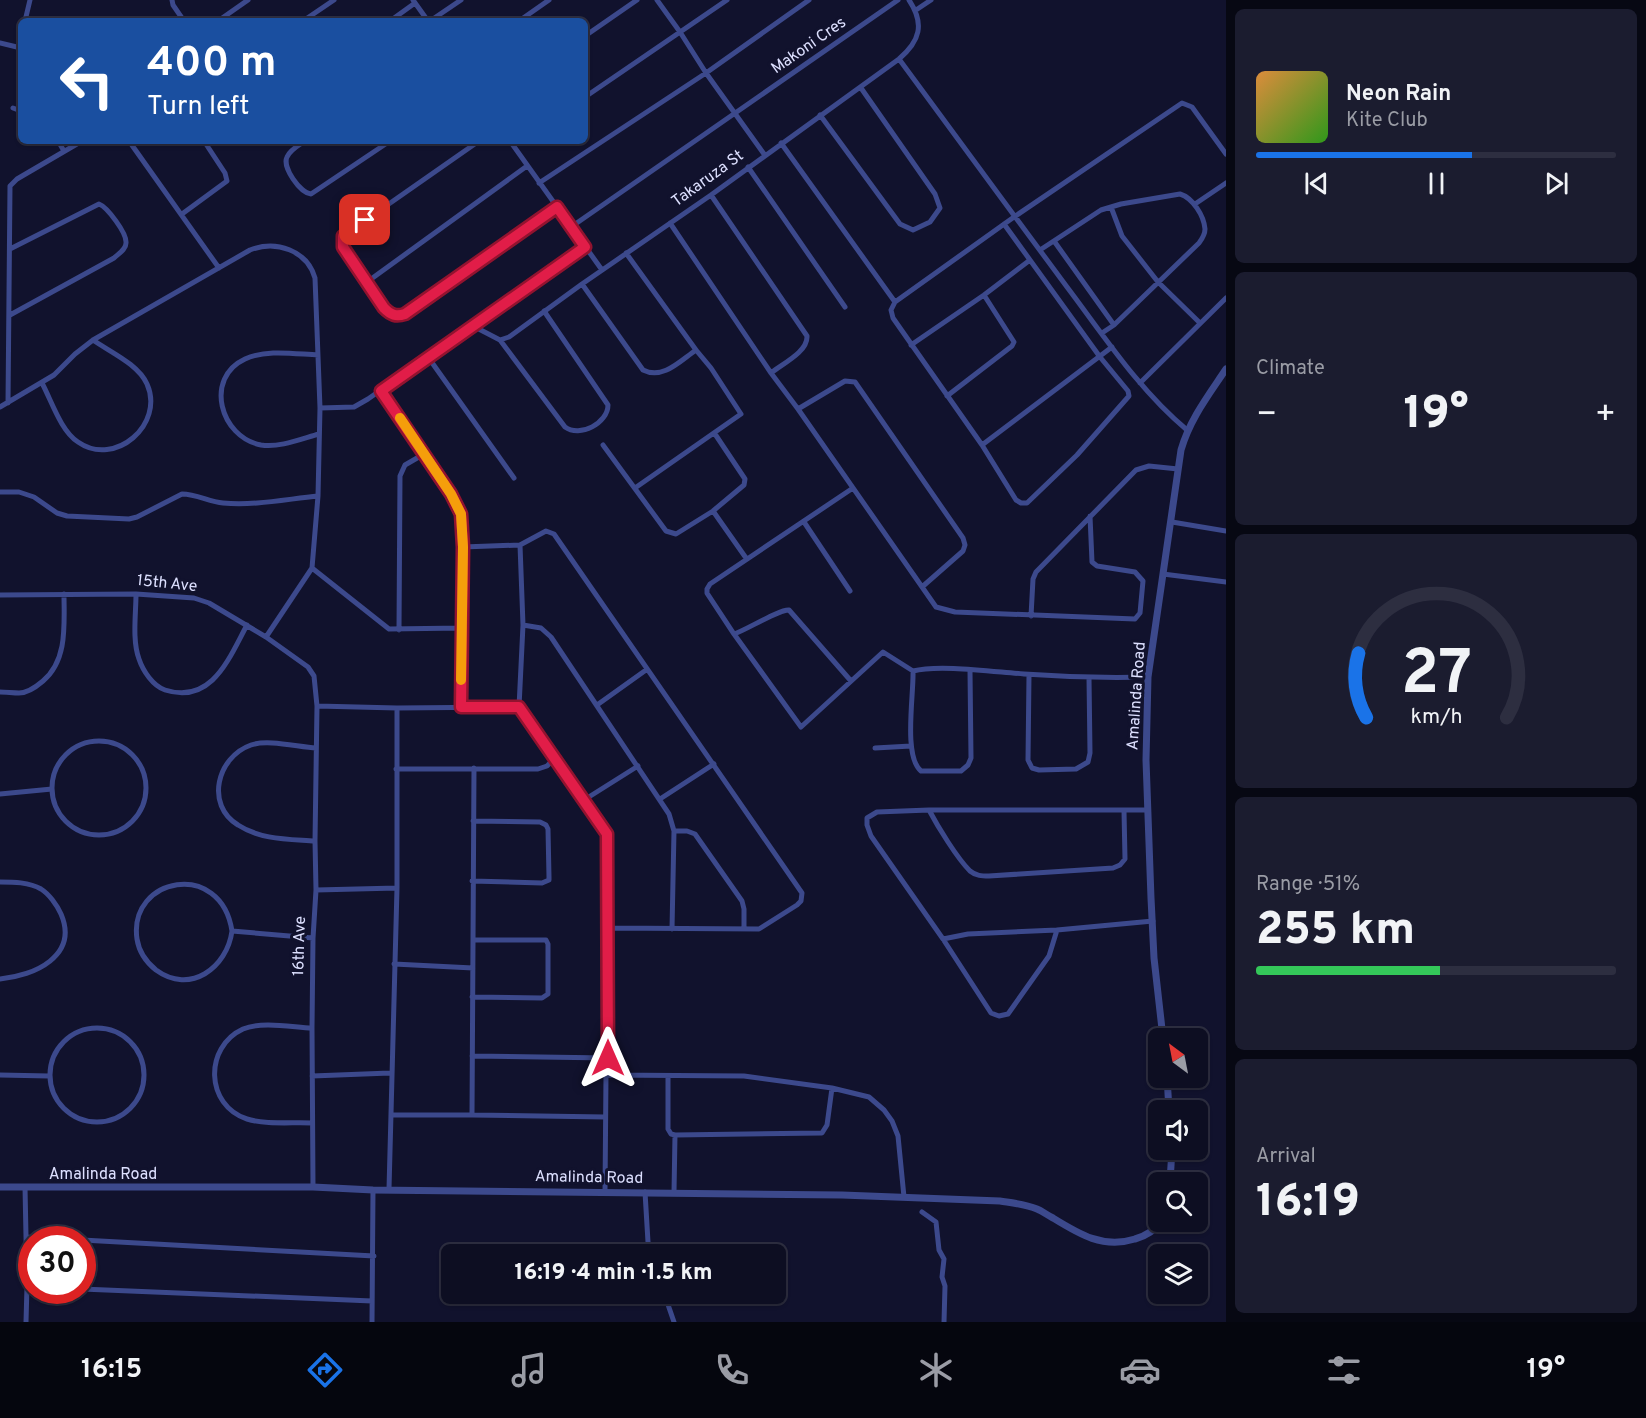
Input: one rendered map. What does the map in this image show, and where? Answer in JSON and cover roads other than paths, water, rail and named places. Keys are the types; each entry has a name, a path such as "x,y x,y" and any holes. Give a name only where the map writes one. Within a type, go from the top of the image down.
{"street":[{"path":"26,18 30,0"},
{"path":"172,0 182,18"},
{"path":"222,18 248,0"},
{"path":"307,18 334,0"},
{"path":"433,18 460,0"},
{"path":"523,18 549,0"},
{"path":"588,34 637,0"},
{"path":"657,0 764,154"},
{"path":"588,95 727,0"},
{"path":"539,183 706,73 809,0"},
{"name":"Makoni Cres","path":"571,227 898,0"},
{"path":"909,0 916,10 931,0"},
{"path":"394,18 414,2 427,18"},
{"name":"Takaruza St","path":"500,340 509,337 711,195 764,154 861,88 899,59 910,50 915,42 918,25 916,10"},
{"path":"0,43 18,48"},
{"path":"899,59 1112,347 1168,414 1187,430"},
{"path":"820,116 900,224 913,230 930,222 940,208 935,194 861,88"},
{"path":"1004,224 1100,357 1128,391 1129,396 1077,455 1027,503 1016,500 982,445 893,318 891,310 895,302 1004,224 1014,217 1182,103 1192,107 1226,154"},
{"path":"13,108 18,110"},
{"path":"781,143 895,302"},
{"path":"60,144 64,151"},
{"path":"8,403 10,186 17,179 77,144"},
{"path":"131,144 219,268"},
{"path":"182,214 227,180 225,173 206,144"},
{"path":"301,144 290,153 286,161 287,168 301,190 311,194 386,144"},
{"path":"475,144 343,236 343,247 388,312 399,316 405,314 557,207"},
{"path":"512,144 602,270"},
{"path":"367,282 527,166"},
{"path":"748,167 845,307"},
{"path":"1195,204 1226,183"},
{"path":"1040,250 1101,210 1111,207 1180,194 1188,196 1195,204 1205,228 1199,243 1114,325 1102,333"},
{"path":"711,195 807,336 802,350 771,373"},
{"path":"10,249 99,204 106,208 125,235 126,243 124,249 114,258 10,315"},
{"path":"1111,207 1122,236 1158,282 1200,324"},
{"path":"670,223 771,373 936,607 942,610 1031,616 1135,620 1138,616 1144,583 1142,578 1135,572 1097,566 1092,562 1090,516"},
{"path":"1054,241 1114,325"},
{"path":"0,407 42,384 93,340 261,246 273,245 303,256 315,278 320,408 318,496 312,568 266,636"},
{"path":"320,408 354,407 381,391 585,247"},
{"path":"626,253 711,368 741,414 635,488"},
{"path":"911,345 1030,260"},
{"path":"582,284 643,370 653,373 667,370 696,350"},
{"path":"947,396 1012,346 1014,342 984,295"},
{"path":"1140,383 1226,298"},
{"path":"473,326 500,340 565,427 581,432 605,416 608,405 544,311"},
{"path":"42,384 68,432 84,446 106,450 138,435 150,413 151,401 147,383 134,369 93,340"},
{"path":"982,445 1112,347"},
{"path":"318,355 259,354 245,359 236,364 227,376 222,391 221,406 226,421 235,433 248,441 263,445 278,444 319,434"},
{"path":"428,357 514,478"},
{"name":"Amalinda Road","path":"1162,1028 1154,958 1146,760 1149,677 1178,469 1187,430 1226,369"},
{"path":"798,409 845,381 855,382 963,538 965,545 963,551 922,587"},
{"path":"381,391 459,509 463,547 461,707"},
{"path":"603,445 666,531 676,534 712,511 744,485 745,479 715,434"},
{"path":"399,630 400,476 405,465 424,454"},
{"path":"1031,616 1033,579 1036,572 1090,516 1136,470 1149,466 1178,469"},
{"path":"853,488 746,558 710,584 707,589 734,634 801,728 883,652 913,671 924,668 1089,678 1149,677"},
{"path":"0,492 19,492 34,497 57,513 67,516 129,519 182,494 221,503 238,504 318,496"},
{"path":"712,511 746,558"},
{"path":"804,522 850,591"},
{"path":"1172,522 1226,531"},
{"path":"463,547 520,544 540,532 546,531 554,534 802,893 801,901 797,905 759,928 608,928"},
{"path":"520,544 523,625 519,707 605,829 608,840 608,1075 605,1118 605,1192"},
{"path":"312,568 393,630 462,628"},
{"path":"1163,574 1226,582"},
{"path":"0,692 29,691 50,676 62,652 64,594"},
{"path":"136,594 136,648 139,659 152,681 160,688 176,693 194,692 214,680 224,667 247,625"},
{"name":"15th Ave","path":"0,595 136,594 194,598 209,603 266,636 308,667 315,681 317,706"},
{"path":"734,634 755,626 782,610 789,610 851,681"},
{"path":"523,625 546,631 669,814 674,831 672,929"},
{"path":"597,705 646,670"},
{"path":"913,671 911,746 915,765 921,771 961,771 968,765 971,758 970,670"},
{"path":"1029,675 1028,760 1032,768 1039,770 1076,769 1088,762 1090,753 1089,678"},
{"path":"317,706 519,707"},
{"name":"16th Ave","path":"313,1187 312,1028 316,890 317,706"},
{"path":"388,1189 392,1115 390,1073 396,888 397,708"},
{"path":"99,740 123,746 133,753 141,763 146,775 144,805 134,821 113,834 100,836 76,830 66,822 58,813 52,789 53,777 65,755 86,742 99,740"},
{"path":"315,841 273,838 249,831 236,824 222,808 218,787 220,774 230,758 239,750 253,744 316,748"},
{"path":"875,748 911,746"},
{"path":"396,769 538,769 547,766 555,758"},
{"path":"660,799 714,764"},
{"path":"584,800 638,766"},
{"path":"471,1115 474,768"},
{"path":"0,794 52,789"},
{"path":"929,810 939,830 970,870 978,876 1113,868 1120,865 1125,859 1124,811"},
{"path":"1057,930 1049,956 1008,1014 999,1016 991,1013 871,836 867,818 877,812 929,810 1148,810"},
{"path":"472,881 542,883 549,880 546,825 540,822 473,821"},
{"path":"674,831 696,834 742,901 744,929"},
{"path":"0,882 16,882 41,889 58,907 64,920 65,932 62,945 45,966 21,976 0,979"},
{"path":"183,884 201,888 217,897 230,918 232,931 226,954 218,965 197,977 184,979 172,978 150,966 140,951 136,933 137,920 149,899 159,891 183,884"},
{"path":"316,890 396,888"},
{"path":"943,939 968,934 1057,930 1153,921"},
{"path":"232,931 313,938"},
{"path":"472,997 545,998 548,994 548,944 546,940 474,940"},
{"path":"394,964 473,968"},
{"path":"312,1028 258,1025 245,1028 224,1044 213,1068 218,1094 226,1106 236,1114 261,1121 312,1123"},
{"path":"96,1027 120,1033 130,1040 138,1050 145,1074 139,1098 131,1108 110,1121 98,1122 74,1117 64,1109 56,1100 49,1076 55,1052 63,1042 72,1034 96,1027"},
{"path":"472,1056 608,1058"},
{"path":"312,1076 390,1073"},
{"path":"0,1075 49,1076"},
{"path":"608,1075 744,1076 832,1088 874,1099 892,1121 898,1136 904,1197"},
{"path":"668,1076 668,1129 671,1134 675,1135 822,1133 827,1125 832,1088"},
{"path":"392,1115 605,1118"},
{"path":"674,1192 675,1135"},
{"name":"Amalinda Road","path":"0,1187 313,1187 373,1190 674,1192 904,1197 1020,1204 1039,1210 1089,1238 1103,1243 1128,1241 1149,1232"},
{"path":"25,1187 26,1226"},
{"path":"372,1322 373,1190"},
{"path":"645,1192 646,1227 650,1244"},
{"path":"922,1212 936,1222 939,1250 944,1259 942,1277 945,1286 944,1322"},
{"path":"96,1241 374,1256"},
{"path":"96,1290 372,1301"},
{"path":"26,1322 28,1304"},
{"path":"668,1304 675,1322"}]}
